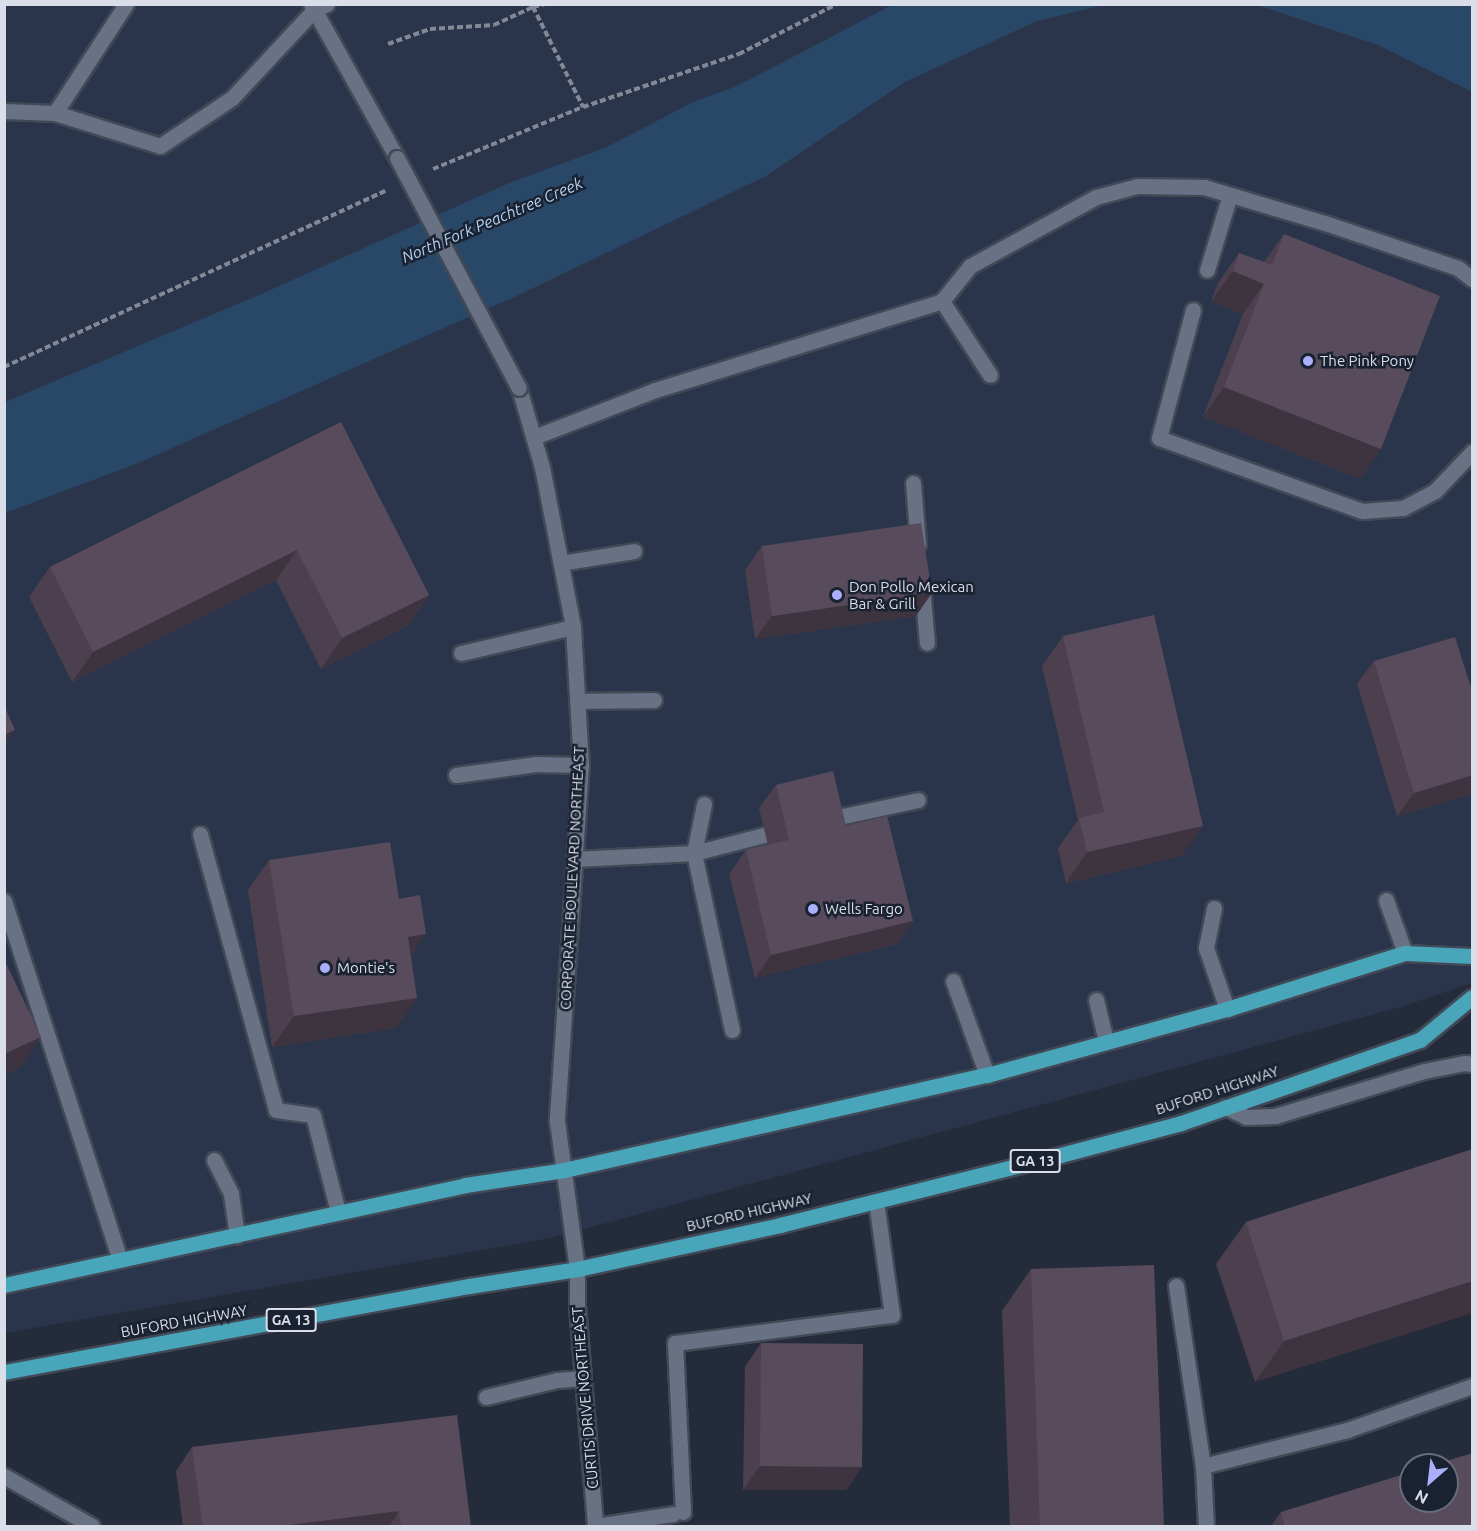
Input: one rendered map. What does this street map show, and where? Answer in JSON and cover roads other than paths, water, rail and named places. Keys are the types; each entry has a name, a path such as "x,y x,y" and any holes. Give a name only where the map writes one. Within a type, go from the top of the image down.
{"main road":[{"path":"4,1285 465,1185 564,1170 987,1075 1227,1009 1405,953 1473,956"},
{"name":"BUFORD HIGHWAY","path":"4,1372 469,1286 577,1269 780,1225 876,1201 1137,1134 1225,1107 1420,1040 1473,997"}],"street":[{"path":"55,113 126,4"},
{"path":"4,111 55,113 160,146 232,98 318,6"},
{"name":"CORPORATE BOULEVARD NORTHEAST","path":"318,6 519,388 543,467 573,627 581,765 557,1121 577,1269"},
{"path":"534,437 655,390 942,301 970,266 1096,197 1137,186 1204,187 1328,224 1458,268 1473,279"},
{"path":"1207,270 1230,195"},
{"path":"942,301 990,375"},
{"path":"1193,310 1159,438 1362,511 1403,508 1435,491 1473,452"},
{"path":"913,483 927,643"},
{"path":"561,563 634,551"},
{"path":"461,653 573,627"},
{"path":"577,701 654,700"},
{"path":"456,775 536,764 581,765"},
{"path":"823,820 918,800"},
{"path":"704,804 694,853 732,1030"},
{"path":"200,834 276,1110 313,1114 338,1212"},
{"path":"574,859 694,853 764,835"},
{"path":"1386,900 1405,953"},
{"path":"4,901 120,1260"},
{"path":"1214,908 1206,948 1227,1009"},
{"path":"953,981 987,1075"},
{"path":"1096,1000 1106,1041"},
{"path":"1225,1107 1245,1117 1275,1116 1424,1071 1465,1063 1473,1064"},
{"path":"214,1160 231,1194 237,1236"},
{"path":"595,1526 678,1513 675,1343 892,1315 876,1201"},
{"name":"CURTIS DRIVE NORTHEAST","path":"577,1269 576,1285 595,1526"},
{"path":"1176,1286 1203,1466 1206,1527"},
{"path":"486,1397 557,1380 583,1378"},
{"path":"1203,1466 1347,1430 1473,1386"},
{"path":"4,1476 92,1527"}],"water":[{"name":"North Fork Peachtree Creek","path":"892,5 1104,5 1037,21 905,82 766,176 521,294 136,464 5,513 5,402 259,295 509,183 607,147 693,102 737,86"},
{"path":"1257,5 1472,6 1472,92 1378,45"}],"place":[{"name":"The Pink Pony","path":"1308,361"},
{"name":"Don Pollo Mexican Bar & Grill","path":"837,595"},
{"name":"Wells Fargo","path":"813,909"},
{"name":"Montie's","path":"325,968"}]}
